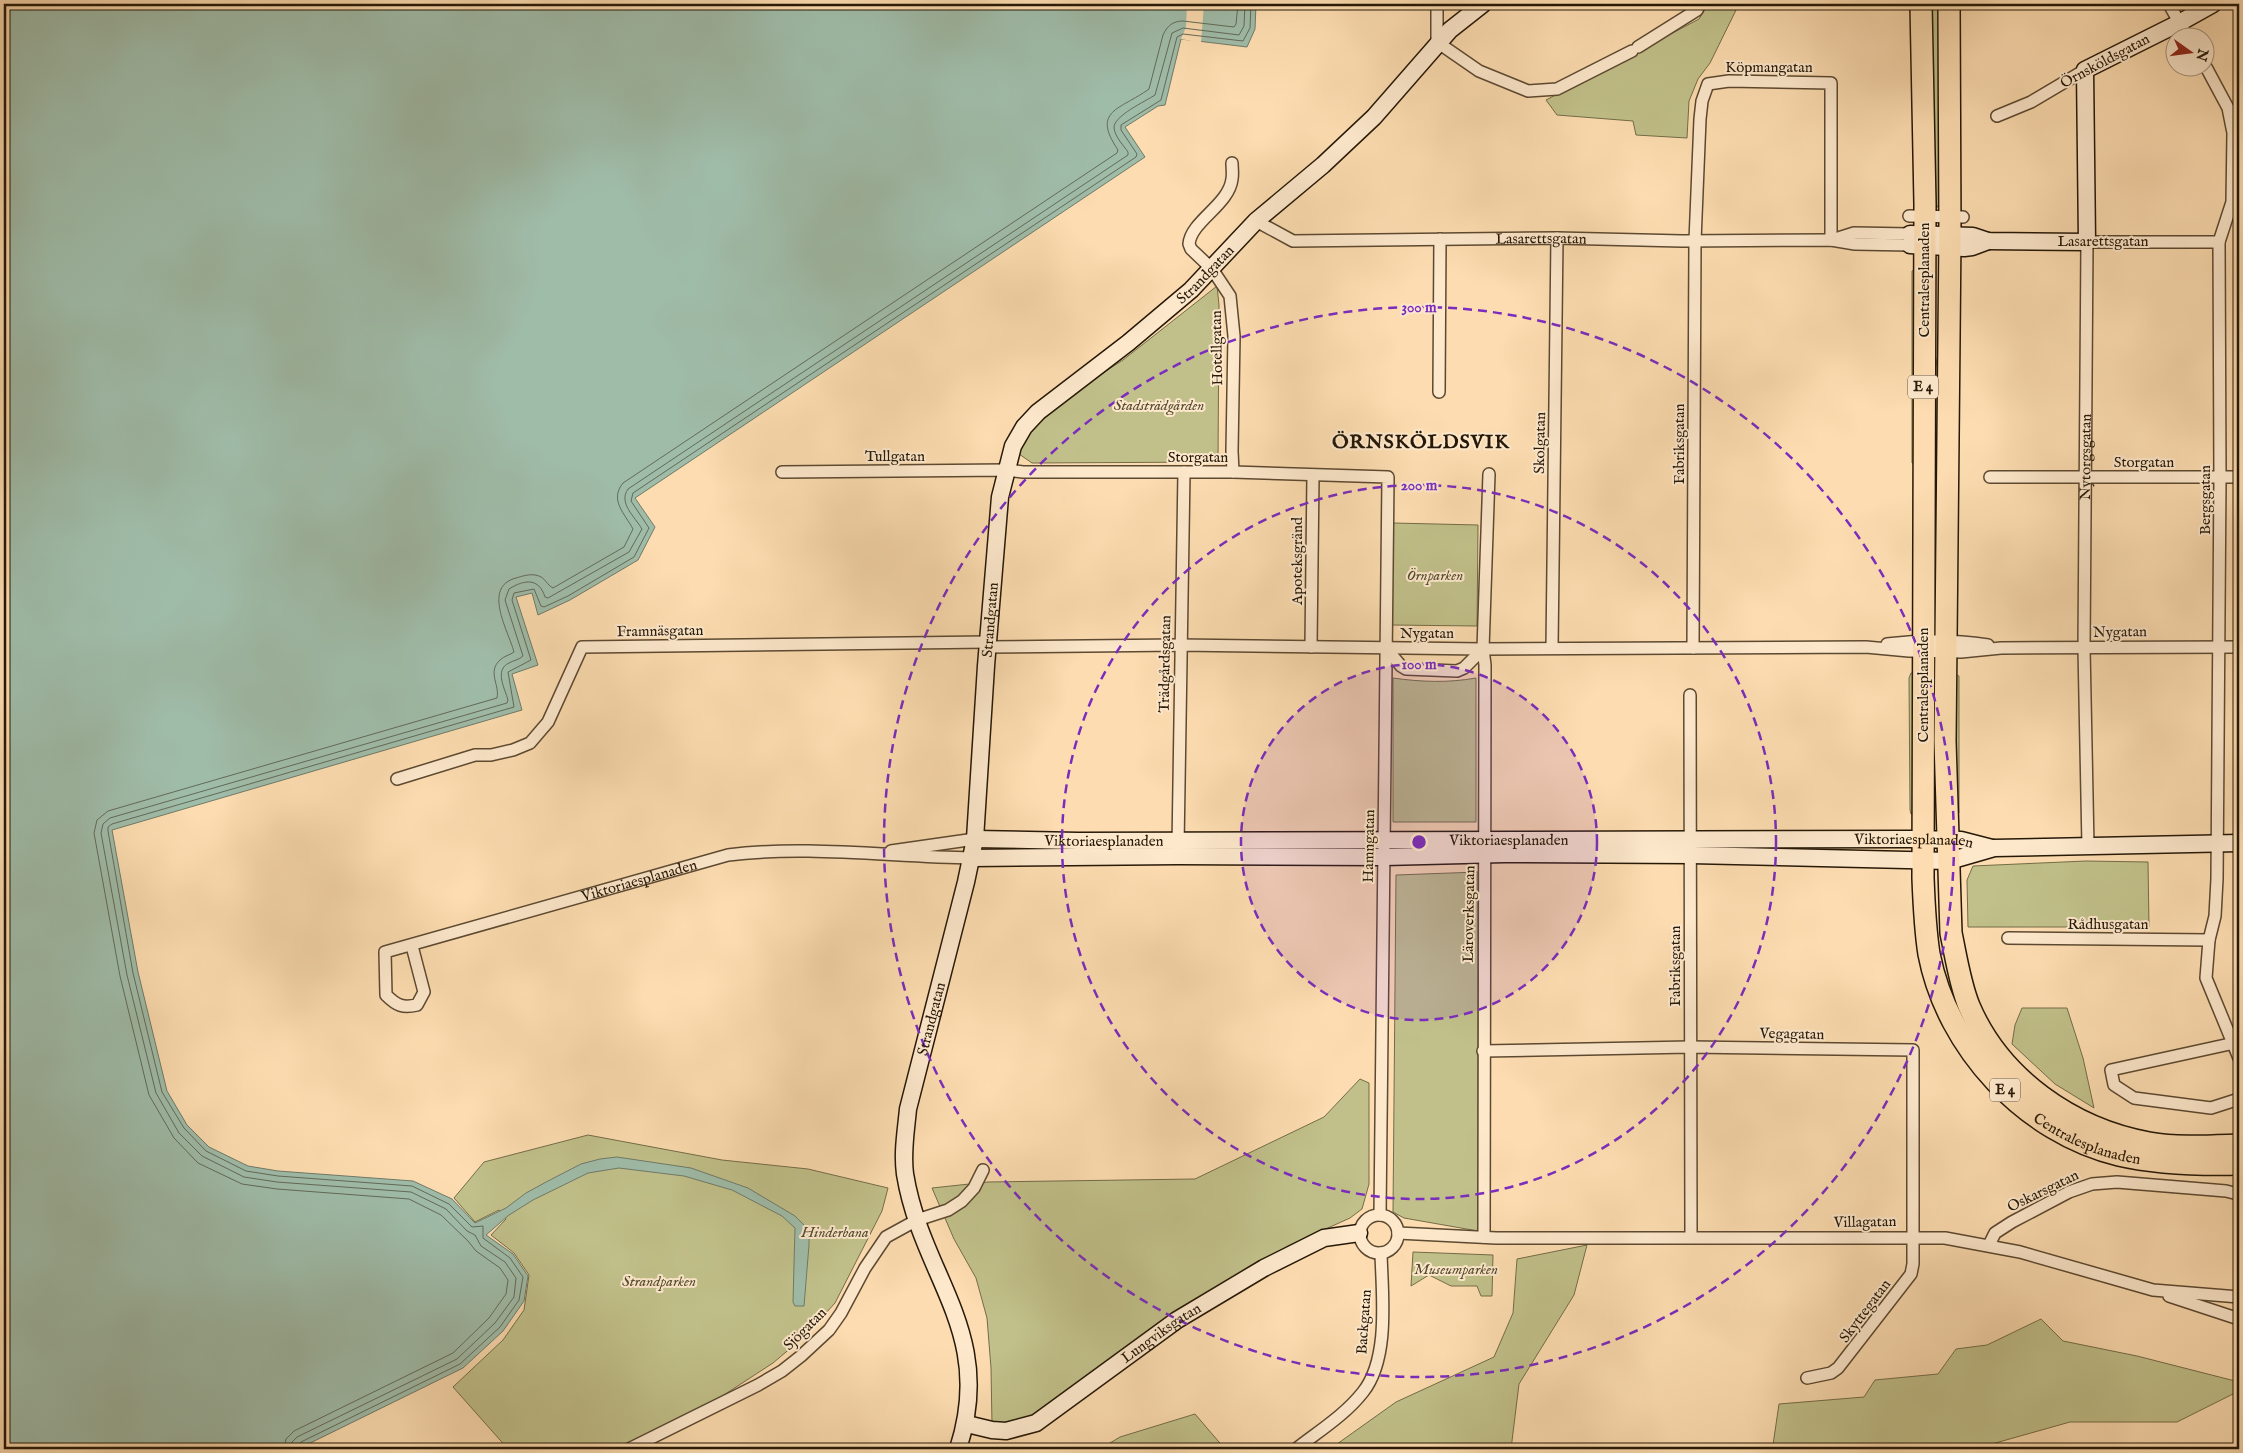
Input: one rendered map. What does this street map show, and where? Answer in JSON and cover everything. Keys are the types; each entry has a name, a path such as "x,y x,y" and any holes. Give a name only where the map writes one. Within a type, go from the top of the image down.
{"highway":[{"name":"Centralesplanaden","path":"1921,4 1917,232 1923,646 1923,849 1925,925 1930,955 1949,1014 1967,1045 1988,1072 2014,1099 2063,1134 2118,1155 2177,1163 2239,1164"},
{"name":"Centralesplanaden","path":"1949,4 1953,229 1945,647 1948,851 1951,933 1969,1005 1984,1036 2026,1085 2071,1116 2096,1128 2122,1137 2150,1143 2178,1146 2239,1145"}],"main road":[{"name":"Strandgatan","path":"958,1449 967,1424 969,1392 965,1344 959,1320 916,1220 905,1172 903,1147 908,1110 975,839 1000,497 1015,471 1013,446 1024,427 1038,412 1153,322 1212,269 1256,221 1322,165 1374,117 1437,42 1483,4"},
{"name":"Örnsköldsgatan","path":"2084,70 2213,4"},
{"name":"Nytorgsgatan","path":"2084,70 2086,242"},
{"name":"Lasarettsgatan","path":"1917,232 1953,229 1988,241 2086,242"},
{"name":"Viktoriaesplanaden","path":"975,839 1178,848 1384,849 1485,846 1923,849 1948,851 1994,848 2239,843"},
{"name":"Viktoriaesplanaden","path":"971,858 1178,848"},
{"name":"Lungviksgatan","path":"967,1424 1006,1431 1036,1423 1177,1320 1264,1268 1324,1238 1360,1233"}],"street":[{"path":"1437,4 1437,42 1479,71 1528,91 1557,89 1635,49 1697,10 1700,4"},
{"path":"2169,4 2182,28"},
{"name":"Örnsköldsgatan","path":"1997,116 2031,102 2084,70"},
{"name":"Bergsgatan","path":"2212,78 2232,119 2236,198 2219,242 2220,647 2218,843 2215,916 2209,940 2206,978 2236,1042 2239,1058"},
{"name":"Köpmangatan","path":"1695,241 1702,101 1708,84 1729,81 1831,83 1831,240"},
{"name":"Hotellgatan","path":"1232,163 1232,180 1228,192 1190,239 1192,248 1212,269 1230,296 1234,336 1233,472"},
{"name":"Lasarettsgatan","path":"1256,221 1294,241 1557,238 1695,241 1831,240 1855,244 1917,232"},
{"name":"Skolgatan","path":"1552,648 1557,238"},
{"path":"1439,392 1440,239"},
{"name":"Fabriksgatan","path":"1693,648 1695,241"},
{"name":"Lasarettsgatan","path":"2086,242 2219,242"},
{"name":"Nytorgsgatan","path":"2086,242 2084,648 2088,846"},
{"name":"Storgatan","path":"1015,471 1233,472 1388,477"},
{"name":"Tullgatan","path":"782,472 1015,471"},
{"name":"Trädgårdsgatan","path":"1178,848 1184,472"},
{"name":"Apoteksgränd","path":"1312,647 1313,474"},
{"name":"Läroverksgatan","path":"1484,1237 1485,665 1483,649 1489,474"},
{"name":"Hamngatan","path":"1380,1215 1388,477"},
{"name":"Storgatan","path":"1990,477 2239,477"},
{"name":"Nygatan","path":"988,644 1483,649 1923,646 1945,647 1961,652 2002,648 2239,647"},
{"name":"Framnäsgatan","path":"397,779 476,755 491,755 514,750 530,743 548,722 582,647 988,644"},
{"path":"1386,648 1401,666 1406,669 1457,671 1464,668 1483,649"},
{"name":"Fabriksgatan","path":"1690,694 1691,1237"},
{"name":"Viktoriaesplanaden","path":"872,853 975,839"},
{"name":"Viktoriaesplanaden","path":"412,946 424,992 417,1005 405,1008 395,1004 386,995 385,952 412,946 728,855 749,852 872,853 913,858 971,858"},
{"name":"Rådhusgatan","path":"2008,938 2209,940"},
{"path":"2236,1042 2111,1070 2114,1085 2134,1098 2211,1108 2239,1099"},
{"name":"Vegagatan","path":"1483,1051 1690,1047 1913,1050 1912,1237"},
{"name":"Sjögatan","path":"629,1449 758,1385 782,1371 829,1330 886,1237 916,1220 948,1210 962,1201 974,1188 983,1170"},
{"name":"Oskarsgatan","path":"1989,1245 1995,1233 2012,1222 2069,1192 2092,1184 2117,1182 2226,1191 2238,1194"},
{"path":"1380,1215 1390,1218 1398,1233 1395,1244 1381,1253 1368,1250 1363,1245 1360,1233 1361,1227 1368,1218 1380,1215"},
{"path":"1398,1233 1484,1237"},
{"name":"Villagatan","path":"1484,1237 1945,1238 1989,1245 2154,1290 2239,1297"},
{"name":"Skyttegatan","path":"1807,1378 1831,1373 1838,1368 1907,1280 1911,1274 1913,1264 1912,1237"},
{"name":"Backgatan","path":"1296,1449 1339,1416 1364,1390 1374,1372 1380,1351 1382,1325 1381,1253"},
{"path":"2154,1290 2239,1318"}],"green space":[{"path":"1708,4 1739,4 1710,63 1698,79 1689,101 1687,138 1636,135 1633,121 1557,115 1546,100 1699,19"},
{"path":"1929,4 1943,4 1939,209 1936,204"},
{"path":"1916,269 1914,464 1912,463 1912,271"},
{"name":"Stadsträdgården","path":"1217,286 1219,305 1218,462 1032,463 1019,454 1028,431 1061,400 1123,360"},
{"path":"1934,348 1940,382 1940,465 1930,465"},
{"name":"Örnparken","path":"1393,523 1478,525 1477,626 1392,625"},
{"path":"1911,673 1915,673 1915,814 1911,814 1910,810 1909,678"},
{"path":"1953,673 1959,676 1959,813 1955,814"},
{"path":"1393,678 1455,681 1476,678 1476,822 1393,822"},
{"path":"2086,861 2148,862 2149,927 1968,927 1967,880 1973,866"},
{"path":"1478,872 1478,1231 1404,1218 1393,1212 1396,875"},
{"path":"2022,1008 2067,1008 2083,1058 2094,1108 2055,1084 2012,1044 2015,1025"},
{"path":"1360,1079 1369,1083 1369,1184 1362,1209 1350,1218 1288,1246 1225,1282 1035,1419 992,1425 991,1368 987,1318 976,1278 954,1239 932,1188 988,1182 1195,1179 1324,1117"},
{"name":"Strandparken","path":"588,1135 722,1160 808,1169 888,1188 882,1211 835,1303 805,1336 773,1363 710,1404 624,1449 508,1449 453,1387 503,1340 524,1310 529,1275 514,1253 491,1235 506,1219 499,1210 475,1222 454,1198 484,1162"},
{"path":"1587,1245 1574,1295 1519,1384 1511,1449 1330,1449 1396,1402 1494,1357 1513,1313 1517,1259"},
{"name":"Museumparken","path":"1413,1252 1493,1255 1492,1296 1481,1296 1477,1286 1451,1286 1429,1275 1411,1286"},
{"path":"2041,1319 2063,1341 2137,1356 2239,1382 2239,1391 2177,1422 2070,1422 1974,1449 1734,1449 1773,1445 1779,1404 1864,1397 1875,1380 1938,1374 1956,1349 1987,1345"},
{"path":"1195,1414 1225,1449 1100,1449 1120,1437"}],"water":[{"path":"4,4 1256,4 1255,29 1247,47 1181,39 1165,105 1158,106 1125,127 1145,157 635,498 655,527 638,560 570,600 538,615 532,593 516,597 538,665 512,674 522,710 112,830 138,972 167,1091 187,1125 209,1147 248,1166 278,1171 413,1181 452,1199 475,1223 506,1208 526,1193 581,1164 600,1159 617,1157 691,1168 748,1188 795,1216 804,1225 809,1235 809,1245 804,1306 795,1306 793,1302 795,1228 782,1216 732,1190 684,1176 619,1168 588,1173 533,1200 509,1215 486,1235 513,1254 528,1276 524,1301 503,1331 463,1368 298,1449 4,1449"}],"pier":[{"path":"1187,4 1204,4 1201,43 1181,39 1186,27"}],"district":[{"name":"ÖRNSKÖLDSVIK","path":"1421,442"}],"park label":[{"name":"Hinderbana","path":"835,1232"}]}
